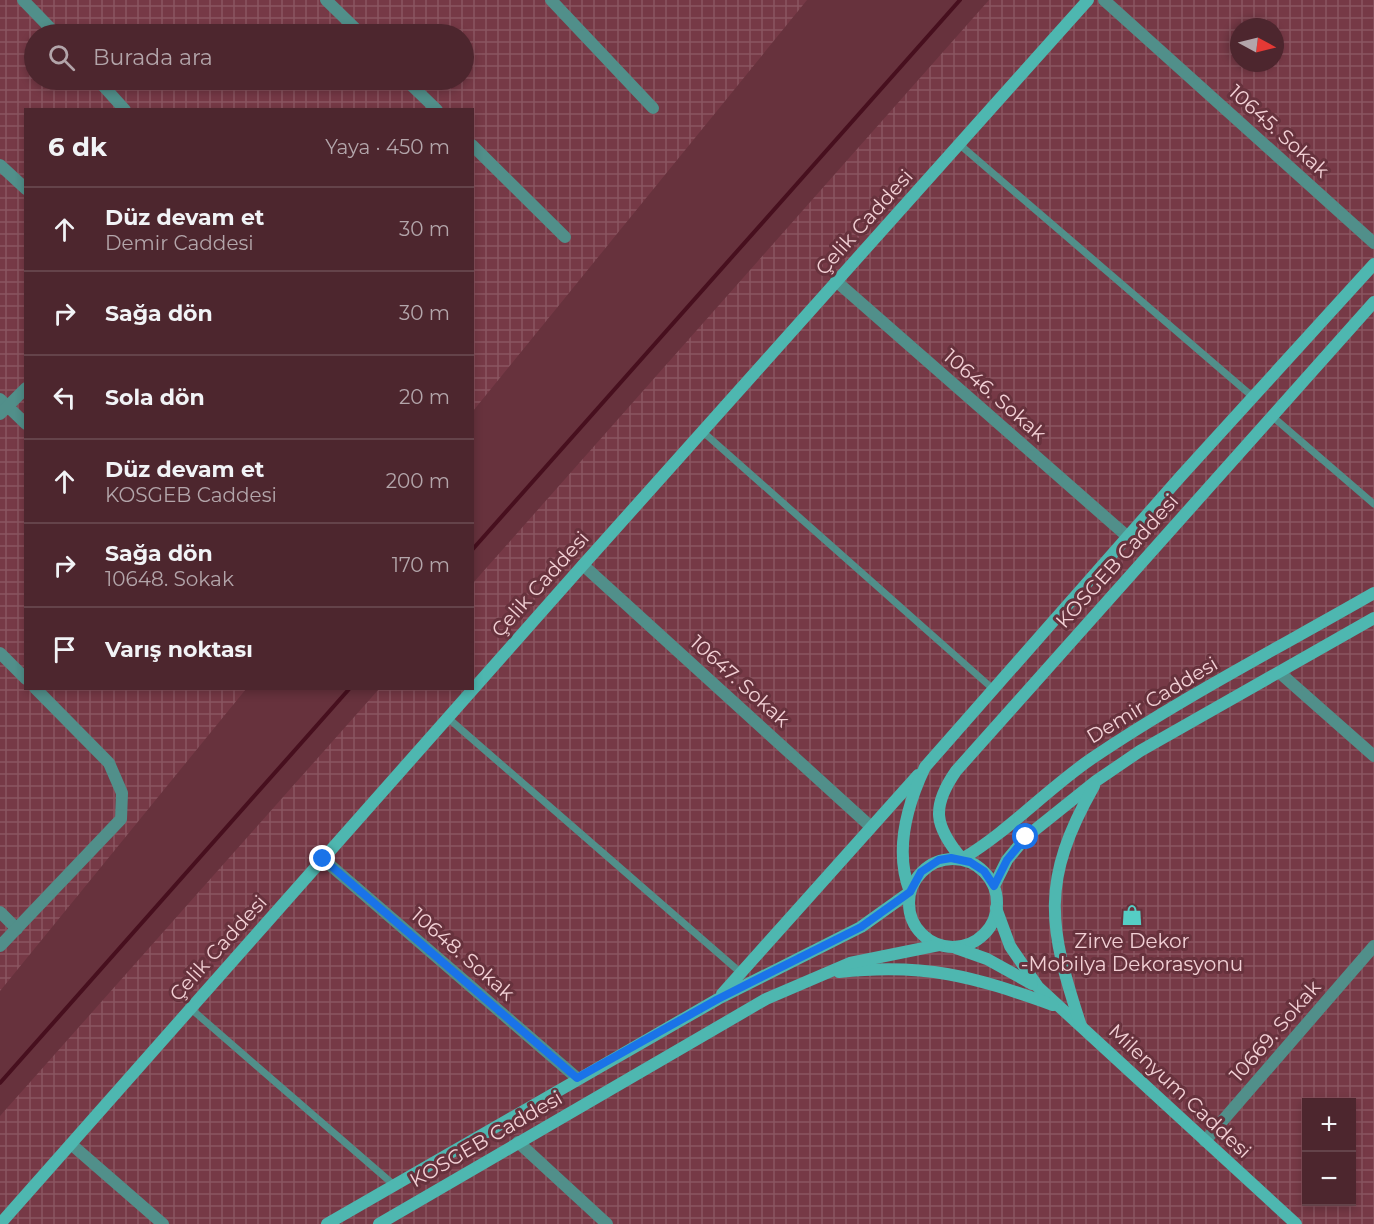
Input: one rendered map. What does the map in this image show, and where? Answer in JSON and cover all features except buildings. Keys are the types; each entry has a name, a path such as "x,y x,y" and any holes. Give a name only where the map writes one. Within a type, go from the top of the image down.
{"main road":[{"name":"Çelik Caddesi","path":"474,689 1088,0"},
{"name":"KOSGEB Caddesi","path":"718,999 1374,264"},
{"name":"KOSGEB Caddesi","path":"962,859 945,840 939,826 938,813 940,799 956,771 1374,302"},
{"name":"Demir Caddesi","path":"962,859 987,843 1089,760 1374,593"},
{"name":"Demir Caddesi","path":"994,886 1007,860 1026,837 1096,781 1140,751 1374,618"},
{"name":"Çelik Caddesi","path":"0,1224 473,690"},
{"name":"KOSGEB Caddesi","path":"327,1224 577,1078 718,999 854,931 910,892 903,866 904,834 912,797 925,767"},
{"path":"1082,1027 1059,953 1053,913 1054,890 1064,846 1096,781"},
{"path":"962,859 984,871 994,886 996,908 991,924 981,937 966,945 944,946 925,937 914,924 909,908 910,892 914,881 929,865 939,860 962,859"},
{"name":"Milenyum Caddesi","path":"996,908 1010,946 1038,987 1296,1224"},
{"name":"KOSGEB Caddesi","path":"379,1224 734,1017 820,974 864,959 944,946"},
{"name":"Milenyum Caddesi","path":"944,946 987,959 1038,987"},
{"path":"820,974 891,968 949,972 995,984 1059,1007"}],"street":[{"path":"23,0 46,24"},
{"path":"326,0 351,24"},
{"path":"551,0 653,108"},
{"name":"10645. Sokak","path":"1104,0 1374,243"},
{"path":"107,90 124,108"},
{"path":"416,90 435,108"},
{"path":"474,147 565,237"},
{"path":"0,165 24,187"},
{"name":"10646. Sokak","path":"836,281 1128,537"},
{"path":"24,390 3,406 24,422"},
{"name":"10647. Sokak","path":"583,565 870,826"},
{"path":"0,653 24,677"},
{"path":"1280,672 1374,756"},
{"path":"0,946 121,819 122,793 109,764 37,690"},
{"name":"10648. Sokak","path":"323,859 577,1078"},
{"path":"0,912 17,929"},
{"name":"10669. Sokak","path":"1205,1141 1374,946"},
{"path":"518,1143 607,1224"},
{"path":"71,1144 163,1224"}],"lane":[{"path":"959,144 1253,397"},
{"path":"1273,417 1374,504"},
{"path":"702,431 993,689"},
{"path":"448,718 741,973"},
{"path":"190,1008 394,1185"}],"shaded area":[{"path":"0,0 807,0 474,410 474,108 24,108 24,690 245,690 0,991"},
{"path":"989,0 1374,0 1374,1224 0,1224 0,1116 378,690 474,690 474,582"}],"waterway":[{"path":"474,548 960,0"},
{"path":"0,1083 348,690"}],"place":[{"name":"Zirve Dekor -Mobilya Dekorasyonu","path":"1132,915"}],"route":[{"path":"323,859 577,1078 718,999 861,927 910,892 921,872 939,860 951,858 970,862 984,871 994,886 1007,860 1026,837"}]}
